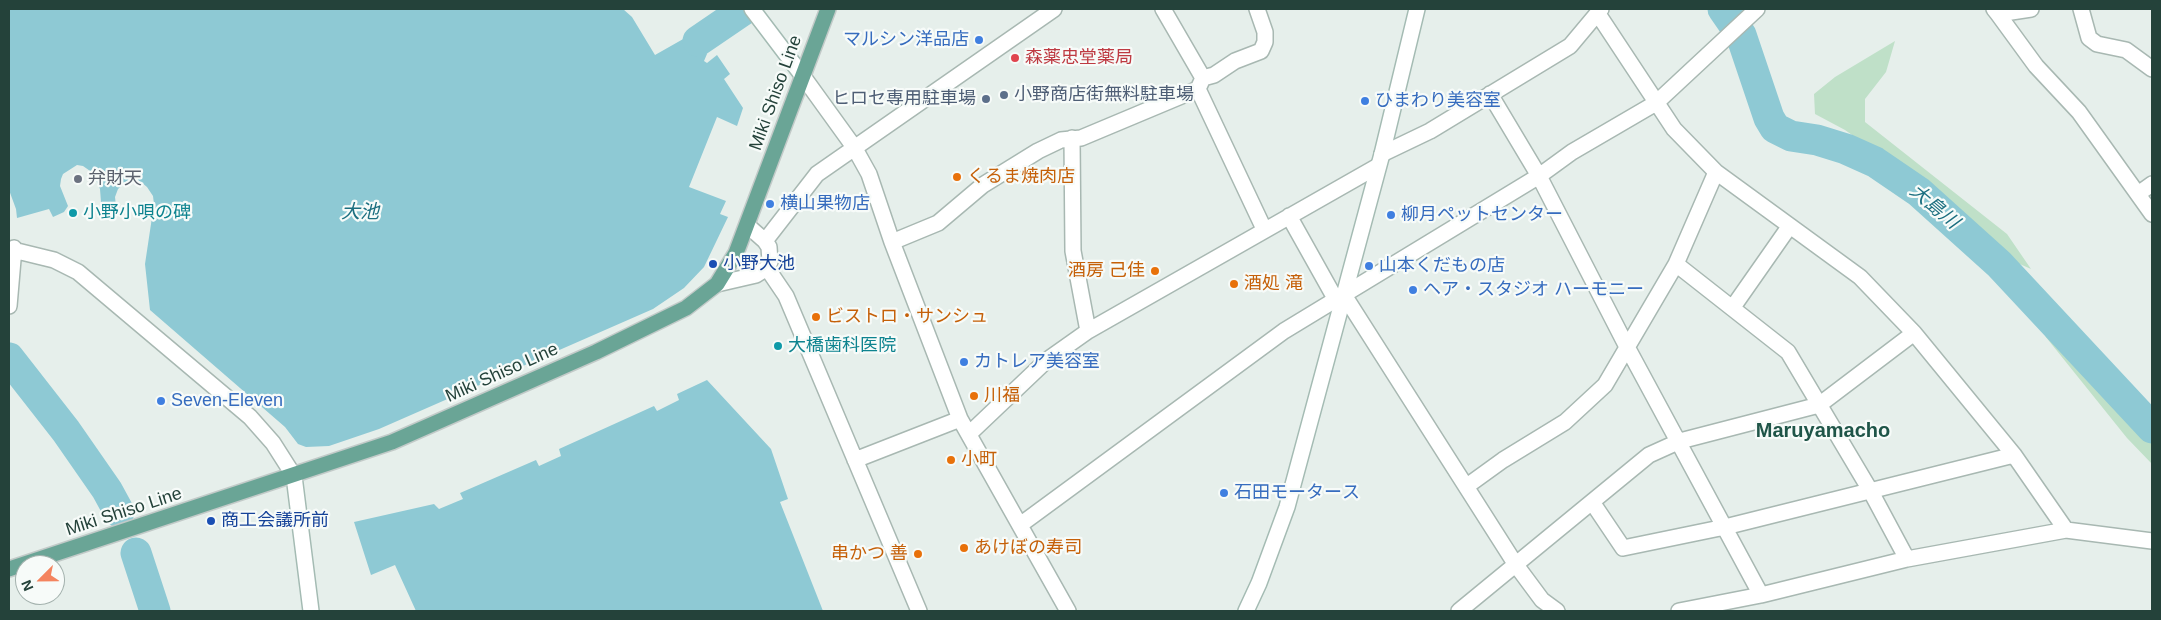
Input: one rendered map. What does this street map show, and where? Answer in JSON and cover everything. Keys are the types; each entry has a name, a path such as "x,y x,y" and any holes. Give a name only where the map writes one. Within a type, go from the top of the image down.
{"main road":[{"name":"Miki Shiso Line","path":"9,569 294,476 420,431 668,318 717,284 736,253 748,226 802,75 828,9"}],"street":[{"path":"752,9 854,147 869,174 892,242 960,419 1068,611"},
{"path":"765,241 817,174 1054,9"},
{"path":"1163,9 1200,83 1264,229"},
{"path":"892,242 938,223 983,185 1008,167 1046,147 1072,138 1081,138 1200,83 1235,61 1261,51 1265,42 1265,32 1257,9"},
{"path":"1246,611 1259,583 1287,507 1340,297 1380,160 1418,9"},
{"path":"1996,12 2031,9"},
{"path":"2081,9 2088,38 2097,44 2126,50 2152,69"},
{"path":"969,434 1047,360 1088,331 1289,216 1570,46 1600,11 1674,129 1716,172 1789,228 1860,277 1914,333 2014,455 2066,530"},
{"path":"1020,525 1284,331 1539,176 1572,152 1656,103 1727,35 1749,11"},
{"path":"1996,12 2036,66 2079,112 2152,214"},
{"path":"1490,94 1539,176 1626,345 1680,441 1761,595"},
{"path":"1072,138 1074,251 1088,331"},
{"path":"1467,486 1503,460 1565,422 1605,385 1626,345 1676,264 1716,172"},
{"path":"2138,194 2152,184"},
{"path":"1289,216 1340,297 1467,486 1516,565 1542,600 1557,611"},
{"path":"717,284 756,275 767,268 770,262 769,247 748,226"},
{"path":"1733,307 1789,228"},
{"path":"9,306 11,249 54,260 78,272 250,417 273,442 294,476 311,611"},
{"path":"1676,264 1788,352 1870,490 1907,559"},
{"path":"767,268 786,296 919,611"},
{"path":"1459,611 1649,456 1680,441 1819,405 1914,333"},
{"path":"855,460 960,419"},
{"path":"1592,502 1623,548 1725,527 2014,455"},
{"path":"1679,611 1761,595 1907,559 2066,530 2152,541"}],"green space":[{"path":"1895,41 1886,72 1865,99 1865,122 2007,234 2031,269 2004,257 1945,200 1845,130 1815,114 1814,94 1835,77"},
{"path":"2045,336 2060,345 2092,374 2152,436 2152,464 2127,438"}],"water":[{"name":"大池","path":"9,9 623,9 632,17 655,55 692,34 707,54 704,61 707,63 717,55 730,74 724,79 743,108 737,126 717,117 689,187 726,201 720,214 728,217 704,267 684,288 653,309 379,429 329,446 306,447 298,444 285,427 150,310 145,264 154,204 153,196 141,182 127,181 118,189 115,197 116,206 111,207 101,202 100,189 93,173 83,166 77,165 63,174 61,179 60,186 68,206 64,212 53,217 49,209 17,218 16,209 9,190"},
{"path":"707,380 771,449 788,499 780,502 823,611 416,611 395,565 371,575 354,522 434,504 439,509 463,499 460,493 536,460 539,466 561,456 559,449 654,406 657,411 679,400 677,394"}],"waterway":[{"name":"大島川","path":"698,41 745,9"},
{"name":"大島川","path":"1723,9 1741,35 1769,118 1775,128 1791,136 1817,140 1846,149 1875,162 1919,192 1999,264 2152,428"},
{"name":"大池","path":"9,358 66,431 107,490 119,512"},
{"name":"大池","path":"136,553 155,611"}],"place":[{"name":"マルシン洋品店","path":"979,40"},
{"name":"森薬忠堂薬局","path":"1015,58"},
{"name":"小野商店街無料駐車場","path":"1004,95"},
{"name":"ヒロセ専用駐車場","path":"986,99"},
{"name":"ひまわり美容室","path":"1365,101"},
{"name":"くるま焼肉店","path":"957,177"},
{"name":"弁財天","path":"78,179"},
{"name":"横山果物店","path":"770,204"},
{"name":"小野小唄の碑","path":"73,213"},
{"name":"柳月ペットセンター","path":"1391,215"},
{"name":"小野大池","path":"713,264"},
{"name":"山本くだもの店","path":"1369,266"},
{"name":"酒房 己佳","path":"1155,271"},
{"name":"酒処 滝","path":"1234,284"},
{"name":"ヘア・スタジオ ハーモニー","path":"1413,290"},
{"name":"ビストロ・サンシュ","path":"816,317"},
{"name":"大橋歯科医院","path":"778,346"},
{"name":"カトレア美容室","path":"964,362"},
{"name":"川福","path":"974,396"},
{"name":"Seven-Eleven","path":"161,401"},
{"name":"小町","path":"951,460"},
{"name":"石田モータース","path":"1224,493"},
{"name":"商工会議所前","path":"211,521"},
{"name":"あけぼの寿司","path":"964,548"},
{"name":"串かつ 善","path":"918,554"}],"district":[{"name":"Maruyamacho","path":"1823,431"}]}
